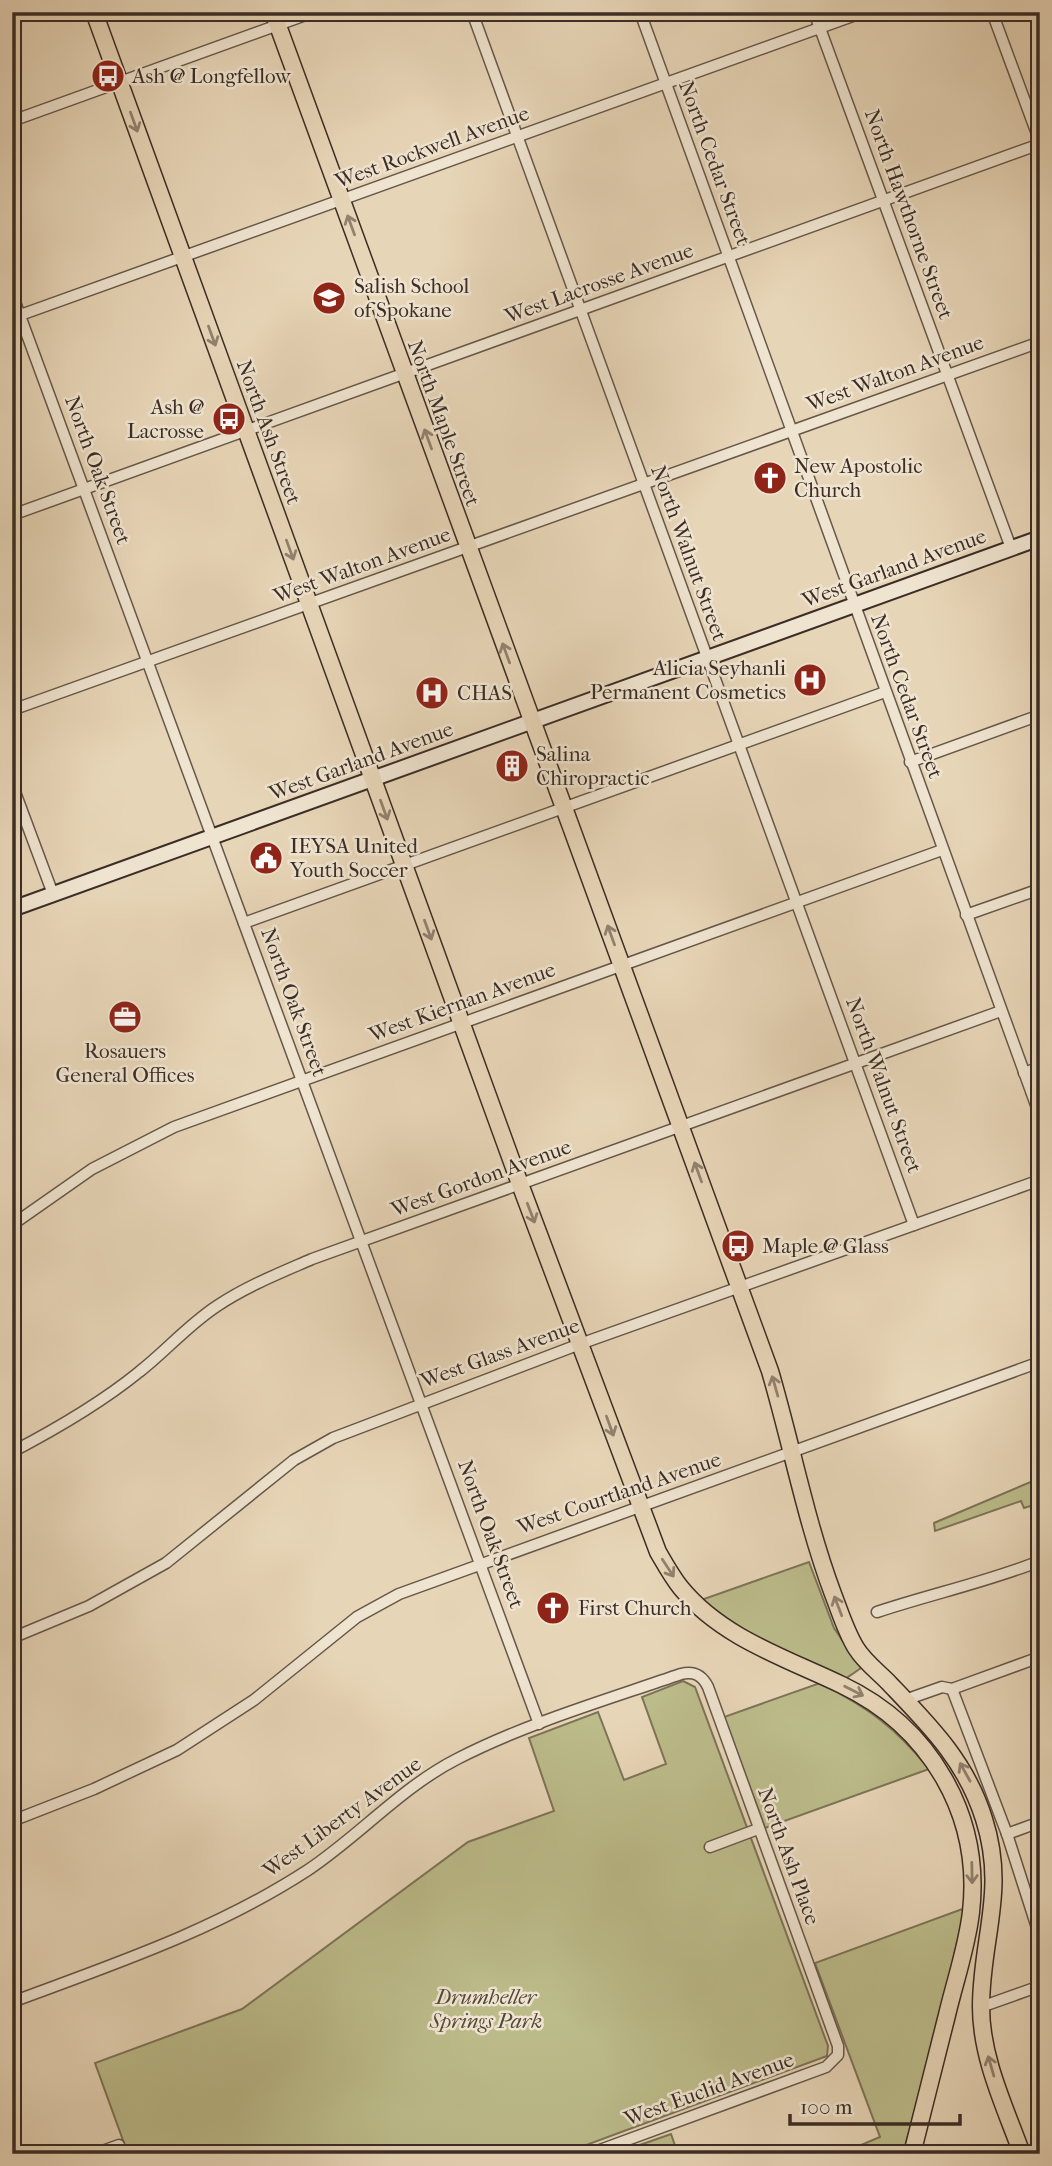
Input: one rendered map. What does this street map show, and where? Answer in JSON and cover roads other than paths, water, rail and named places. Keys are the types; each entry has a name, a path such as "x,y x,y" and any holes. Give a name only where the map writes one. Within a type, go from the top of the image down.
{"main road":[{"name":"North Ash Street","path":"94,12 520,1184 658,1552 681,1588 711,1618 755,1646 858,1692 890,1713 929,1753 958,1806 971,1860 971,1914 912,2154"},
{"name":"North Maple Street","path":"276,19 770,1371 793,1452 815,1548 846,1629 864,1660 930,1723 958,1761 975,1794 988,1833 993,1860 994,1903 981,2007 986,2051 1021,2154"}],"street":[{"path":"12,121 119,83 276,19 314,12"},
{"name":"North Walnut Street","path":"472,12 914,1225"},
{"name":"North Cedar Street","path":"640,12 1040,1116"},
{"name":"North Hawthorne Street","path":"814,12 1011,548"},
{"name":"West Rockwell Avenue","path":"16,316 864,12"},
{"path":"992,12 1040,143"},
{"name":"West Lacrosse Avenue","path":"12,515 1040,143"},
{"name":"North Oak Street","path":"12,294 16,316 85,488 539,1724"},
{"name":"West Walton Avenue","path":"12,710 1040,342"},
{"name":"West Garland Avenue","path":"12,909 1040,538"},
{"path":"244,923 885,692"},
{"path":"910,762 1040,715"},
{"path":"12,784 53,894"},
{"name":"West Kiernan Avenue","path":"12,1225 92,1169 132,1146 174,1127 942,850"},
{"path":"966,915 1040,889"},
{"name":"West Gordon Avenue","path":"12,1452 52,1430 139,1372 178,1335 216,1306 260,1281 362,1241 1001,1011"},
{"path":"1024,1073 1040,1068"},
{"name":"West Glass Avenue","path":"12,1638 89,1606 166,1563 294,1460 332,1438 580,1344 1040,1180"},
{"name":"West Courtland Avenue","path":"12,1821 94,1790 177,1750 254,1700 357,1618 399,1594 481,1562 1040,1362"},
{"path":"877,1612 933,1593 994,1579 1040,1561"},
{"path":"905,1700 942,1687 952,1689 1040,1657"},
{"name":"West Liberty Avenue","path":"12,2002 174,1942 223,1919 335,1851 417,1785 454,1760 539,1724 681,1674 697,1674"},
{"name":"North Ash Place","path":"697,1674 708,1687 836,2042 838,2055"},
{"path":"952,1689 1007,1834 1040,1937"},
{"path":"1007,1834 1040,1822"},
{"path":"710,1847 758,1829"},
{"path":"981,2007 1040,1986"},
{"name":"West Euclid Avenue","path":"589,2154 826,2067 838,2055"},
{"path":"94,2154 119,2144"}],"place":[{"name":"Ash @ Longfellow","path":"108,76"},
{"name":"Salish School of Spokane","path":"329,298"},
{"name":"Ash @ Lacrosse","path":"229,419"},
{"name":"New Apostolic Church","path":"770,478"},
{"name":"Alicia Seyhanli Permanent Cosmetics","path":"810,680"},
{"name":"CHAS","path":"432,693"},
{"name":"Salina Chiropractic","path":"512,766"},
{"name":"IEYSA United Youth Soccer","path":"266,858"},
{"name":"Rosauers General Offices","path":"125,1017"},
{"name":"Maple @ Glass","path":"738,1246"},
{"name":"First Church","path":"553,1608"}],"park label":[{"name":"Drumheller Springs Park","path":"486,2009"}]}
